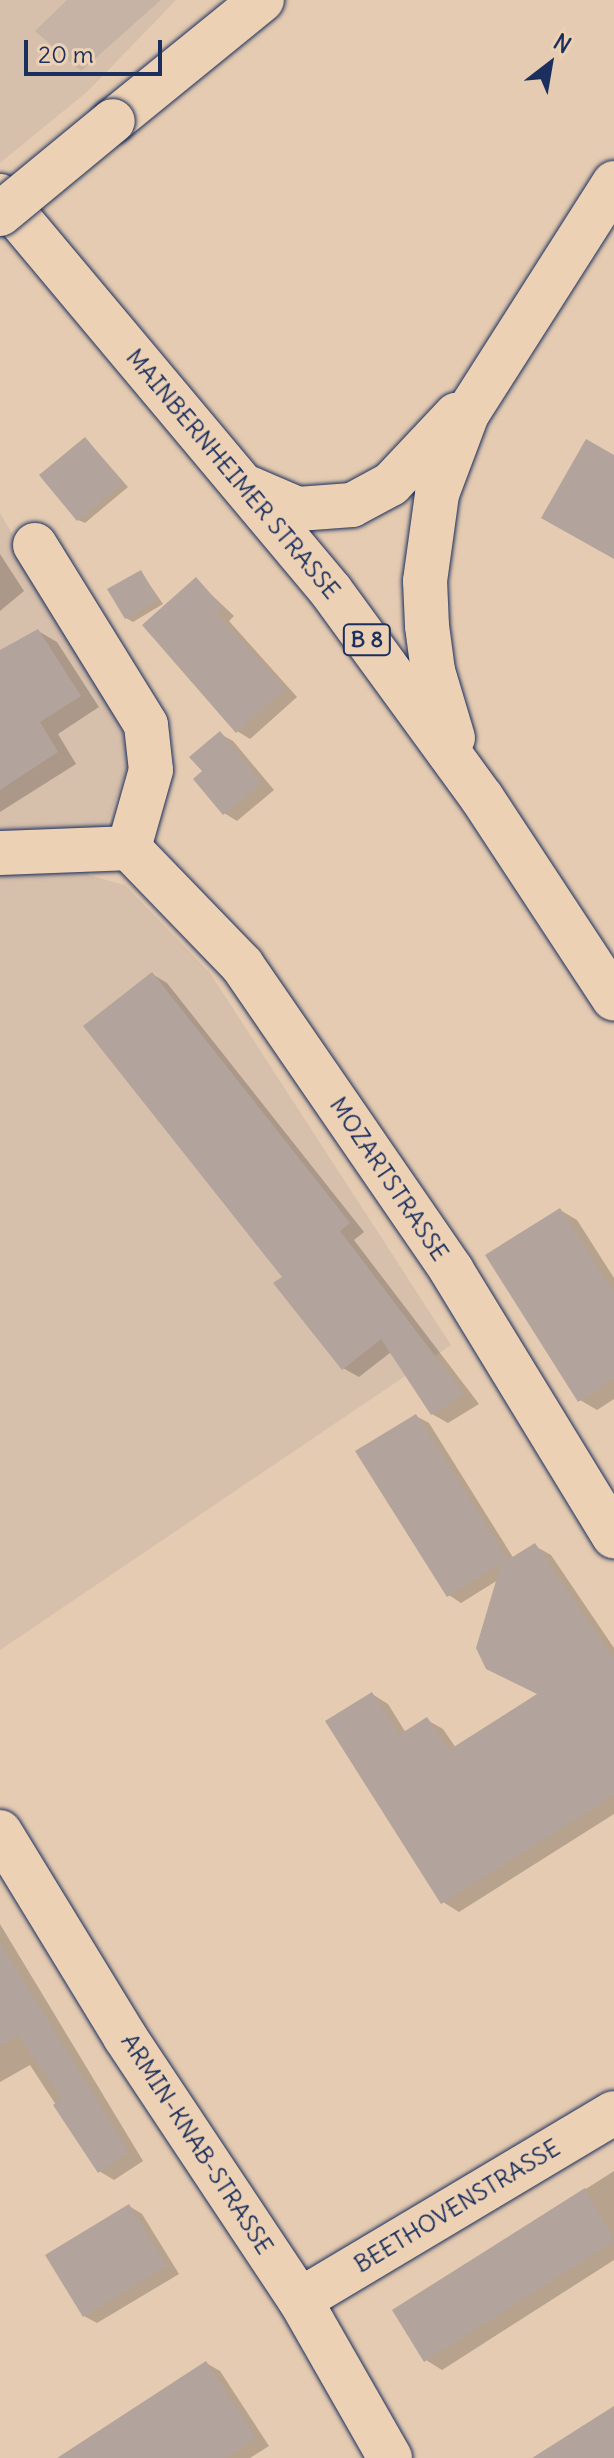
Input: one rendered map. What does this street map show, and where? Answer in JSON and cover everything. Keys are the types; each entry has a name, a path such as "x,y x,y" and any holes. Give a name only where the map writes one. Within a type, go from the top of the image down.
{"street":[{"path":"0,214 262,0"},
{"path":"482,798 441,701 429,641 425,581 446,466 489,377 614,183"},
{"name":"MAINBERNHEIMER STRASSE","path":"0,196 247,487 331,591 482,798 614,999"},
{"path":"247,487 298,509 325,510 374,496 438,437 489,377"},
{"path":"0,853 129,848 151,770 146,725 35,545"},
{"name":"MOZARTSTRASSE","path":"129,848 242,965 452,1271 614,1536"},
{"name":"ARMIN-KNAB-STRASSE","path":"0,1832 125,2037 300,2300 390,2458"},
{"name":"BEETHOVENSTRASSE","path":"300,2300 614,2113"}],"shaded area":[{"path":"0,0 176,0 88,91 0,163"},
{"path":"67,0 161,0 81,71 35,31"},
{"path":"0,513 120,719 129,763 88,875 125,885 210,973 451,1345 0,1650"}],"building":[{"path":"85,437 123,483 77,521 39,475"},
{"path":"586,439 614,455 614,559 541,518"},
{"path":"141,570 158,600 125,619 107,589"},
{"path":"196,577 223,608 217,613 285,689 236,733 142,625"},
{"path":"38,629 81,696 40,722 58,752 0,790 0,650"},
{"path":"220,731 262,783 223,815 193,779 202,771 189,757"},
{"path":"152,972 350,1223 340,1231 464,1394 431,1415 381,1339 342,1370 273,1283 282,1277 83,1026"},
{"path":"560,1208 614,1293 614,1379 578,1402 485,1255"},
{"path":"416,1414 508,1559 447,1597 355,1451"},
{"path":"535,1543 614,1659 614,1795 441,1904 325,1721 372,1692 399,1735 427,1717 449,1750 537,1694 486,1669 476,1648 501,1564"},
{"path":"0,1943 129,2152 98,2173 53,2105 62,2099 18,2035 0,2046"},
{"path":"585,2188 614,2241 424,2362 392,2310"},
{"path":"129,2204 167,2266 83,2317 45,2255"},
{"path":"206,2361 256,2438 225,2458 57,2458"},
{"path":"614,2406 614,2458 532,2458"}]}
